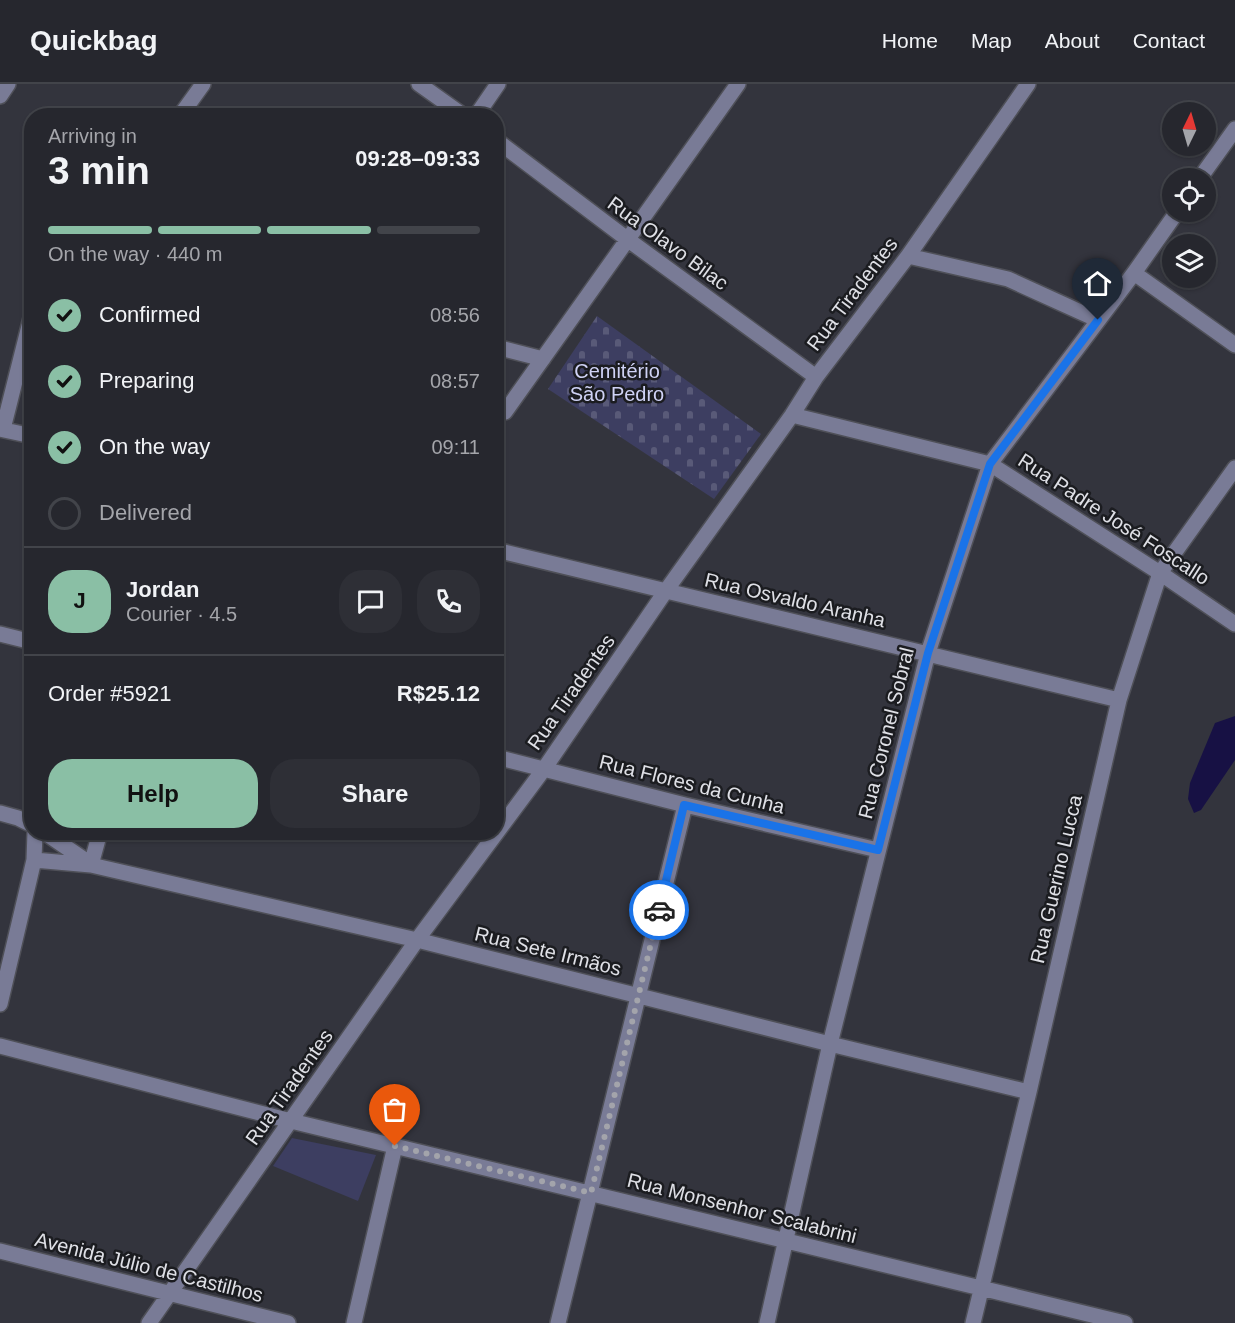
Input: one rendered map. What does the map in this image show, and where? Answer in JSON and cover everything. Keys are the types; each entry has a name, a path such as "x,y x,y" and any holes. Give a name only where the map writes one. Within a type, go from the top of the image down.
{"street":[{"path":"0,96 8,84"},
{"path":"186,108 203,84"},
{"path":"419,84 453,108"},
{"path":"482,108 498,84"},
{"path":"505,412 738,84"},
{"name":"Rua Tiradentes","path":"504,823 544,769 816,378 908,256 1028,84"},
{"path":"1207,168 1235,129"},
{"name":"Rua Olavo Bilac","path":"504,146 816,378"},
{"name":"Rua Coronel Sobral","path":"767,1323 830,1044 928,653 990,464 1170,222"},
{"path":"908,256 1008,279 1098,320"},
{"path":"1134,273 1235,345"},
{"path":"24,344 1,429 24,434"},
{"path":"504,349 543,359"},
{"name":"Rua Padre José Foscallo","path":"792,415 990,464 1235,624"},
{"name":"Rua Guerino Lucca","path":"973,1323 1029,1092 1119,700 1160,573 1235,468"},
{"name":"Rua Osvaldo Aranha","path":"504,552 1119,700"},
{"path":"0,634 24,640"},
{"name":"Rua Flores da Cunha","path":"504,759 684,805 878,850"},
{"path":"558,1323 684,805"},
{"path":"0,813 24,821"},
{"path":"0,1004 34,860 35,840"},
{"path":"55,840 91,865"},
{"path":"91,865 98,840"},
{"name":"Rua Tiradentes","path":"149,1323 417,940 491,840"},
{"path":"34,860 91,865"},
{"name":"Rua Sete Irmãos","path":"91,865 417,940 1029,1092"},
{"name":"Rua Monsenhor Scalabrini","path":"0,1046 291,1121 1125,1323"},
{"path":"354,1323 395,1146"},
{"name":"Avenida Júlio de Castilhos","path":"0,1251 288,1323"}],"green space":[{"name":"Cemitério São Pedro","path":"597,316 761,434 714,499 548,389"},
{"path":"292,1138 376,1155 358,1201 273,1166"}],"shaded area":[{"path":"1235,716 1235,760 1201,810 1194,813 1188,799 1190,783 1215,723"}],"way so far":[{"path":"395,1146 591,1193 659,910"}],"route":[{"path":"659,910 684,805 878,850 928,653 990,464 1098,320"}]}
